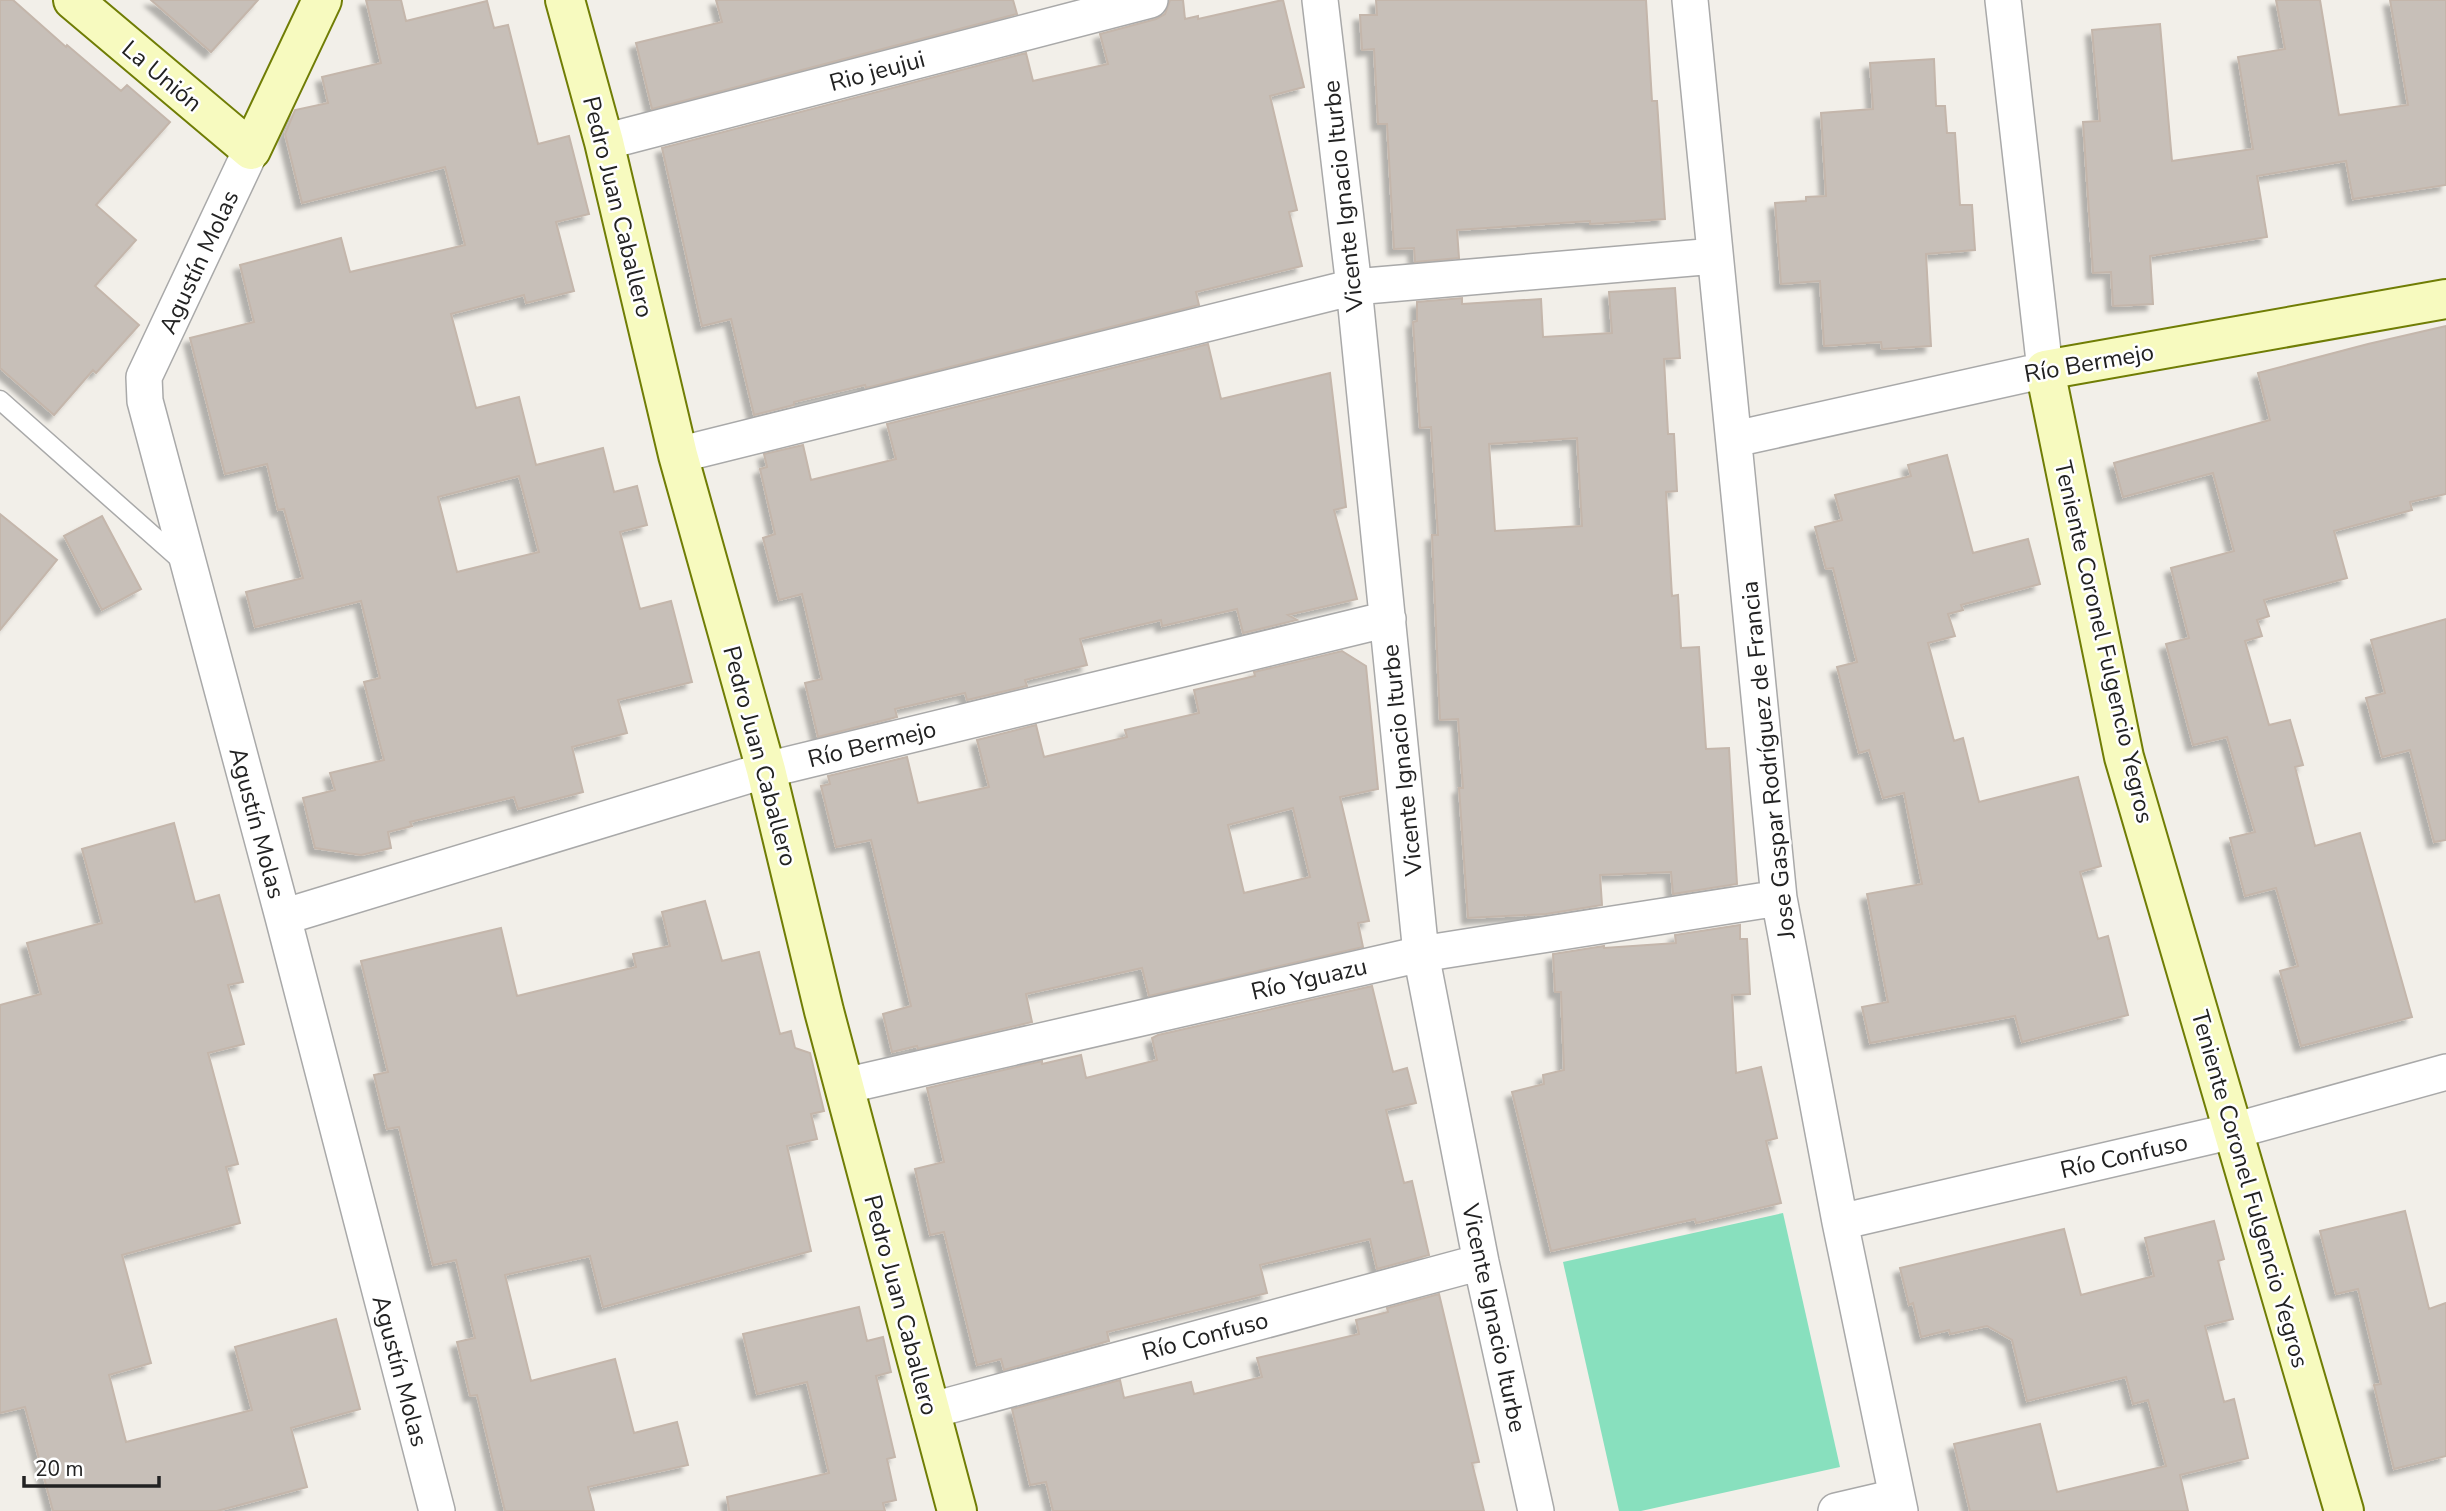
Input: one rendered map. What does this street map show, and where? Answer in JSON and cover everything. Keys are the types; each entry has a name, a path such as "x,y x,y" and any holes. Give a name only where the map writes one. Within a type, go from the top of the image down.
{"street":[{"name":"La Unión","path":"73,0 251,150"},
{"path":"251,150 323,0"},
{"name":"Pedro Juan Caballero","path":"565,0 604,142 678,456 766,770 844,1086 957,1511"},
{"name":"Rio jeujui","path":"604,142 1150,0"},
{"name":"Vicente Ignacio Iturbe","path":"1320,0 1353,287 1421,954 1481,1262 1536,1511"},
{"name":"Jose Gaspar Rodríguez de Francia","path":"1690,0 1779,898 1840,1222 1898,1504"},
{"name":"Teniente Coronel Fulgencio Yegros","path":"2003,0 2045,370 2124,757 2344,1511"},
{"name":"Agustín Molas","path":"251,150 144,377 147,410 283,917 436,1511"},
{"path":"678,456 1353,287 1715,256"},
{"name":"Río Bermejo","path":"1735,439 2045,370 2446,299"},
{"name":"Río Bermejo","path":"283,917 766,770 1388,620"},
{"name":"Río Yguazu","path":"844,1086 1421,954 1779,898"},
{"name":"Río Confuso","path":"1840,1222 2233,1131 2446,1072"},
{"name":"Río Confuso","path":"929,1411 1481,1262"},
{"path":"1836,1511 1898,1504"}],"lane":[{"path":"0,400 189,568"}],"green space":[{"path":"1783,1213 1840,1467 1641,1511 1619,1511 1563,1262"}],"building":[{"path":"0,0 13,0 121,91 127,85 170,122 96,205 136,240 95,286 139,325 96,373 93,370 54,415 0,368"},
{"path":"151,0 258,0 211,52"},
{"path":"366,0 401,0 406,21 487,1 494,28 508,25 538,144 569,136 589,214 556,222 574,291 526,303 524,295 451,314 476,408 519,397 536,465 603,448 614,492 637,486 647,525 620,532 640,609 671,601 692,682 618,700 627,733 572,747 583,792 518,809 514,797 410,822 412,826 388,832 391,848 361,855 315,848 303,798 335,790 330,773 384,760 364,682 380,678 361,601 255,627 246,592 303,578 284,509 278,510 267,464 225,474 190,338 254,322 240,265 341,238 350,272 465,245 445,167 302,203 285,134 295,110 328,103 322,77 381,63","holes":["519,476 539,552 457,572 438,497"]},
{"path":"716,0 1013,0 1017,14 652,109 636,43 722,22"},
{"path":"1170,0 1183,0 1185,19 1198,16 1198,19 1283,0 1304,87 1270,96 1297,210 1289,212 1302,266 1196,292 1199,305 866,388 865,385 794,402 794,405 754,415 731,319 702,326 662,148 1026,53 1033,81 1108,64 1100,34 1156,19 1165,14"},
{"path":"1376,0 1646,0 1652,101 1657,101 1665,219 1457,230 1459,258 1415,262 1414,248 1394,249 1387,124 1378,124 1374,49 1362,50 1360,15 1377,15"},
{"path":"2276,0 2320,0 2339,115 2408,105 2390,0 2446,0 2446,185 2353,199 2346,161 2257,176 2267,237 2150,256 2153,304 2113,306 2111,272 2093,273 2083,122 2100,121 2092,30 2160,24 2172,161 2253,149 2238,57 2285,49"},
{"path":"1934,59 1936,106 1945,106 1947,133 1955,133 1960,205 1972,205 1975,250 1926,254 1931,346 1882,349 1881,342 1824,346 1820,281 1781,284 1775,203 1806,201 1806,197 1826,196 1821,113 1873,109 1870,63"},
{"path":"1675,288 1680,358 1664,359 1668,434 1674,434 1677,491 1666,492 1672,596 1678,595 1681,648 1699,647 1706,749 1729,748 1737,884 1673,894 1671,872 1600,875 1602,905 1546,914 1468,918 1459,788 1463,788 1458,719 1440,720 1432,535 1438,535 1431,427 1420,428 1413,322 1417,321 1417,302 1462,298 1462,304 1541,299 1543,337 1612,333 1609,292","holes":["1577,438 1582,526 1495,531 1489,444"]},
{"path":"2446,326 2446,494 2410,502 2412,510 2334,531 2347,578 2264,600 2269,616 2257,620 2262,636 2245,641 2269,725 2290,720 2303,765 2295,767 2315,846 2360,833 2412,1017 2301,1046 2280,971 2298,966 2276,888 2245,896 2230,838 2255,832 2227,737 2193,745 2166,644 2189,638 2171,568 2234,551 2213,473 2123,497 2114,463 2270,420 2258,373"},
{"path":"1208,344 1221,399 1330,373 1346,507 1334,510 1357,599 1288,615 1297,620 1243,633 1237,609 1162,626 1161,620 1080,639 1087,665 1025,680 1027,686 967,700 965,693 895,709 897,717 818,737 805,683 822,679 802,594 779,600 763,538 775,534 760,469 767,467 764,454 803,445 811,480 896,459 887,424"},
{"path":"1947,455 1973,553 2028,539 2040,584 1961,605 1963,610 1948,614 1955,636 1928,643 1954,741 1963,738 1979,802 2078,777 2101,866 2080,872 2098,939 2108,936 2128,1015 2022,1042 2015,1016 1870,1043 1862,1007 1888,1002 1867,894 1922,884 1904,793 1883,798 1869,750 1859,753 1837,667 1857,662 1833,568 1826,569 1815,527 1842,520 1835,495 1911,476 1908,465"},
{"path":"0,514 57,560 0,630"},
{"path":"102,516 141,589 102,610 64,536"},
{"path":"2446,619 2446,840 2434,842 2410,750 2382,757 2366,698 2385,693 2371,640"},
{"path":"1342,651 1366,666 1378,789 1340,797 1369,921 1358,923 1363,947 1149,996 1142,968 1026,994 1032,1022 918,1049 917,1046 892,1052 883,1014 911,1006 871,840 836,847 821,786 830,784 828,776 907,757 918,803 989,787 977,740 1036,725 1044,757 1127,737 1125,730 1199,713 1194,690 1255,676 1254,672","holes":["1293,808 1310,877 1244,893 1228,825"]},
{"path":"174,823 195,902 219,895 243,982 228,985 244,1044 208,1053 238,1164 226,1167 240,1223 122,1255 151,1363 109,1375 126,1442 252,1410 235,1347 336,1319 360,1409 291,1428 307,1487 217,1511 53,1511 25,1407 0,1413 0,1005 41,994 27,943 102,923 82,849"},
{"path":"705,901 722,961 759,952 780,1034 791,1031 795,1048 810,1053 824,1111 811,1114 817,1139 787,1146 811,1251 603,1307 590,1256 505,1275 531,1381 615,1359 634,1433 677,1422 688,1465 588,1487 594,1511 505,1511 477,1395 470,1396 457,1342 475,1338 456,1260 433,1265 399,1127 387,1129 374,1075 388,1072 361,961 501,928 517,996 636,967 633,954 670,946 662,912"},
{"path":"1740,925 1740,939 1747,939 1750,994 1732,995 1736,1073 1761,1067 1777,1138 1766,1141 1781,1203 1696,1223 1695,1219 1551,1251 1512,1092 1544,1084 1543,1075 1564,1070 1561,992 1555,992 1553,954 1604,946 1676,943 1675,935"},
{"path":"1372,986 1393,1072 1407,1068 1416,1103 1386,1110 1404,1183 1412,1181 1429,1255 1377,1269 1370,1239 1260,1265 1267,1293 1107,1332 1109,1341 1004,1370 1001,1359 977,1365 944,1232 930,1235 915,1169 944,1162 927,1088 1042,1061 1042,1064 1081,1055 1086,1078 1157,1060 1152,1038 1158,1035"},
{"path":"2405,1211 2429,1309 2446,1303 2446,1456 2394,1469 2374,1385 2381,1384 2358,1289 2336,1294 2320,1231"},
{"path":"2214,1221 2224,1259 2218,1261 2233,1319 2205,1326 2224,1402 2234,1399 2248,1458 2180,1475 2188,1511 1970,1511 1954,1444 2040,1424 2057,1492 2166,1466 2148,1400 2133,1404 2126,1377 2027,1401 2012,1340 1987,1326 1950,1334 1949,1330 1921,1337 1913,1303 1909,1305 1900,1268 2064,1229 2081,1295 2154,1276 2145,1238"},
{"path":"1439,1294 1479,1462 1472,1463 1484,1511 1053,1511 1046,1482 1030,1485 1012,1409 1120,1380 1124,1398 1191,1382 1194,1394 1262,1377 1257,1358 1359,1334 1356,1320 1388,1312 1387,1308"},
{"path":"859,1307 867,1341 883,1337 891,1372 876,1376 895,1457 887,1459 896,1500 883,1503 885,1511 729,1511 727,1497 829,1473 807,1382 757,1394 743,1334"}]}
